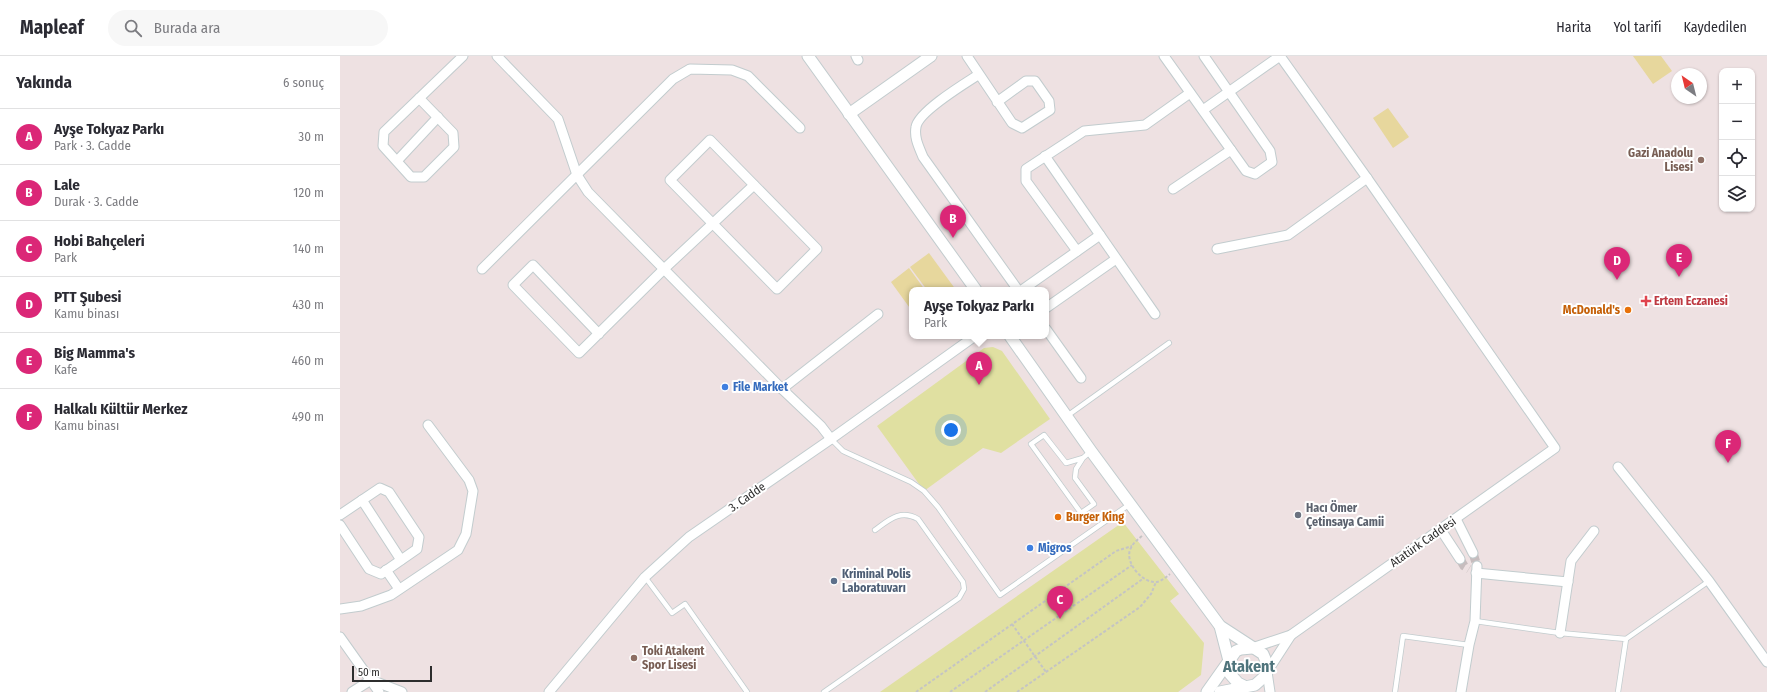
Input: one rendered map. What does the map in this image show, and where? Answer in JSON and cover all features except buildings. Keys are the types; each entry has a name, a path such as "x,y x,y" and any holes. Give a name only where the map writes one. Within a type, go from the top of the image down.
{"street":[{"path":"420,98 453,133 454,147 424,177 411,177 383,146 384,132 463,56"},
{"path":"497,56 558,119 577,174 588,192 782,389 821,426 831,439"},
{"path":"808,56 974,287"},
{"path":"849,114 930,56"},
{"path":"967,56 978,75 997,102 1012,123 1022,128 1050,110 1049,101 1035,81 1026,81 997,102"},
{"path":"1164,56 1246,171 1255,174 1272,162 1270,151 1204,56"},
{"path":"1203,110 1280,56 1367,178 1288,235 1217,249"},
{"path":"482,270 673,80 690,69 732,70 748,76 800,128"},
{"path":"978,75 927,110 916,125 916,139 923,157 1016,287"},
{"path":"1077,251 1026,181 1026,169 1084,131 1145,124 1190,93"},
{"path":"397,161 438,117"},
{"path":"710,140 817,249 777,289 713,224 670,180 710,140"},
{"path":"1173,189 1231,150"},
{"path":"1045,156 1154,314"},
{"name":"Atatürk Caddesi","path":"1291,636 1554,448 1367,178"},
{"path":"599,334 533,265 513,285 579,353 599,334 664,269 754,185"},
{"path":"1026,287 1100,235"},
{"path":"1049,306 1116,259"},
{"path":"782,389 878,314"},
{"path":"1049,333 1081,378"},
{"name":"3. Cadde","path":"549,692 645,577 689,537 831,439 971,339"},
{"path":"1012,339 1066,417 1087,455 1130,504 1220,626 1263,654 1266,659 1270,692"},
{"path":"340,609 361,606 391,595 458,550 466,534 473,491 469,480 428,425"},
{"path":"1618,467 1709,581 1767,662"},
{"path":"340,516 380,488 389,492 419,537 416,549 381,574 369,569 340,525"},
{"path":"362,500 401,560"},
{"path":"1456,519 1473,553"},
{"path":"1441,530 1460,559"},
{"path":"1560,633 1571,560 1594,530"},
{"path":"386,570 399,589"},
{"path":"1461,692 1469,645 1475,622 1477,578 1474,570 1568,582"},
{"path":"1220,626 1229,661 1230,674 1233,679 1248,689"},
{"path":"1207,692 1236,652 1241,649 1252,648 1291,636"},
{"path":"1220,692 1248,689 1255,685 1264,677 1291,636"},
{"path":"340,637 379,692"},
{"path":"352,692 371,680"},
{"path":"371,680 402,692"}],"lane":[{"path":"1066,417 1169,343"},
{"path":"1044,435 1066,463 1087,455 1076,469 1075,478 1094,504 1082,513 1031,444 1044,435"},
{"path":"831,439 843,451 911,482 924,491 938,507 1000,595 1130,504"},
{"path":"824,692 959,598 963,593 963,582 918,519 908,515 896,516 875,530"},
{"path":"645,577 672,614 685,604 747,692"},
{"path":"1475,622 1560,633 1626,639 1709,581"},
{"path":"1395,692 1403,636 1469,645"},
{"path":"1618,692 1626,639"}],"path":[{"path":"916,692 1116,550 1132,546 1150,531"},
{"path":"1132,546 1129,553 1132,565 1144,578 1156,582"},
{"path":"950,692 1132,565"},
{"path":"1017,692 1140,607 1151,594 1156,582 1177,568"},
{"path":"985,692 1144,578"},
{"path":"1012,624 1046,672"},
{"path":"921,688 924,692"}],"green space":[{"path":"993,347 1002,351 1050,419 1001,453 983,448 924,491 877,426 984,348"},
{"path":"1123,522 1179,594 1170,601 1204,643 1201,675 1178,692 880,692"}],"shaded area":[{"path":"1633,56 1661,56 1671,70 1671,72 1653,84"},
{"path":"1388,108 1409,137 1393,148 1373,118"},
{"path":"929,253 954,287 925,287 910,267"},
{"path":"909,268 923,287 909,287 909,307 891,282"}],"tunnel":[{"path":"1473,553 1477,566"},
{"path":"1460,559 1464,566 1469,569"}],"place":[{"name":"Gazi Anadolu Lisesi","path":"1701,160"},
{"name":"Lale","path":"953,238"},
{"name":"Big Mamma's","path":"1679,277"},
{"name":"PTT Şubesi","path":"1617,280"},
{"name":"Ertem Eczanesi","path":"1646,301"},
{"name":"McDonald's","path":"1628,310"},
{"name":"Ayşe Tokyaz Parkı","path":"979,385"},
{"name":"File Market","path":"725,387"},
{"name":"Halkalı Kültür Merkez","path":"1728,463"},
{"name":"Hacı Ömer Çetinsaya Camii","path":"1298,515"},
{"name":"Burger King","path":"1058,517"},
{"name":"Migros","path":"1030,548"},
{"name":"Kriminal Polis Laboratuvarı","path":"834,581"},
{"name":"Hobi Bahçeleri","path":"1060,619"},
{"name":"Toki Atakent Spor Lisesi","path":"634,658"}],"district":[{"name":"Atakent","path":"1249,666"}]}
